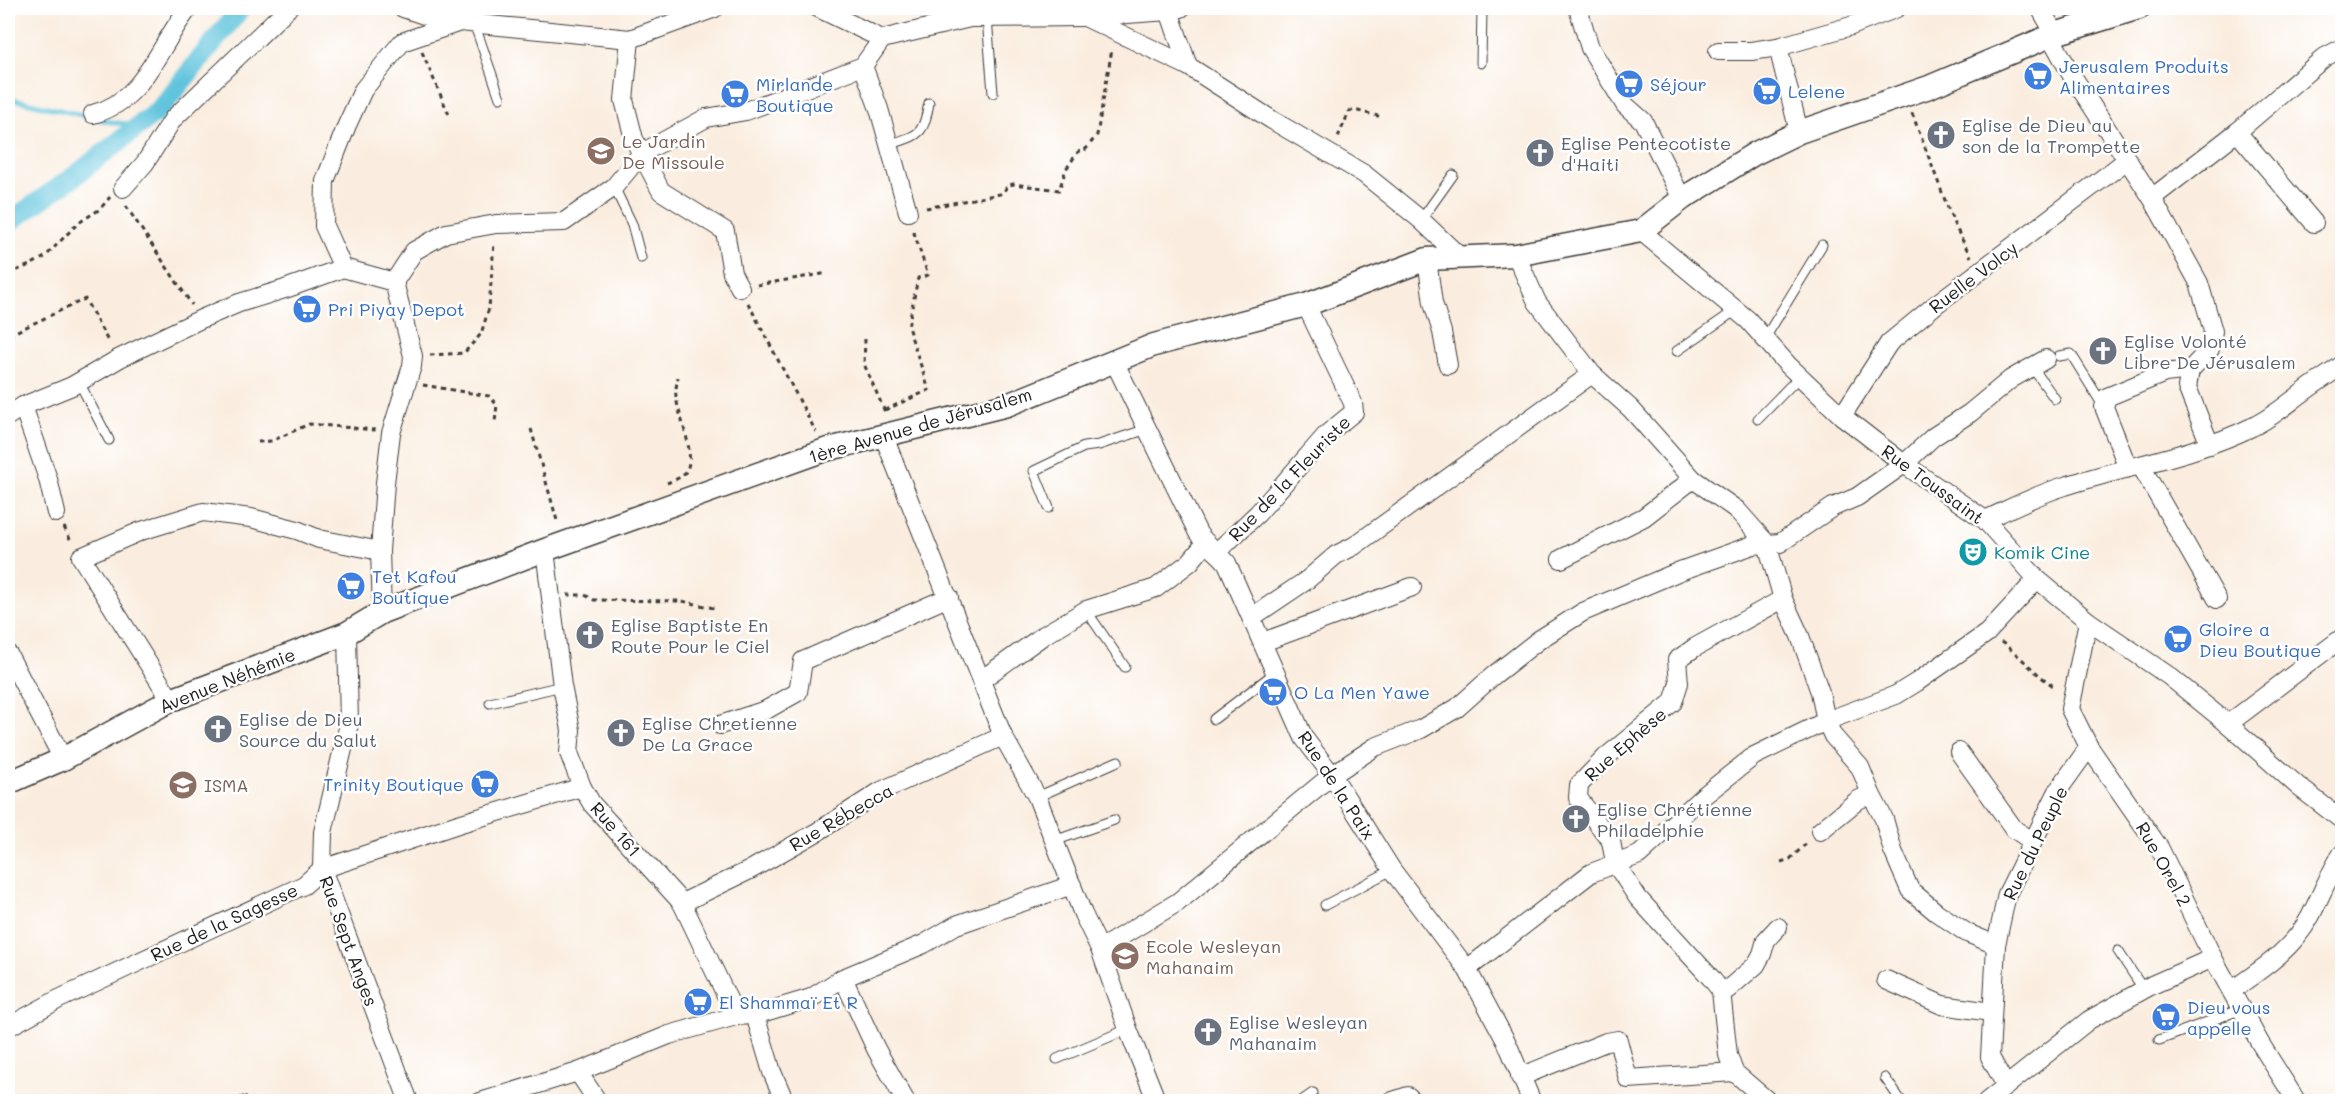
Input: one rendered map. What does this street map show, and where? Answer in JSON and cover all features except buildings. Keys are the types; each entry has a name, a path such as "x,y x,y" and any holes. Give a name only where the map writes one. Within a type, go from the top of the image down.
{"street":[{"path":"93,114 107,111 127,97 146,75 189,8"},
{"path":"120,190 145,163 173,119 288,8"},
{"path":"405,9 467,23 630,39 715,8"},
{"path":"818,8 882,39 970,18 1085,17 1175,10 1188,66"},
{"path":"1578,8 1590,48 1630,112 1643,121 1682,199"},
{"path":"1718,51 1751,51 1778,47 1851,26 1896,8"},
{"path":"2040,8 2071,74 2152,198 2199,283 2213,331 2210,349 2190,370 2187,387 2210,445"},
{"path":"1641,231 1682,199 1754,154 1799,132 1905,95 2053,35 2128,9"},
{"path":"1085,17 1188,66 1272,120 1364,174 1421,220 1461,258"},
{"path":"343,268 324,226 325,181 363,90 409,39 467,23"},
{"path":"630,39 624,100 634,139 661,191 725,231 732,273 740,288"},
{"path":"382,612 380,551 391,433 413,356 394,282 414,251 446,233 496,224 564,222 614,187 642,153 706,118 746,111 863,66 882,39"},
{"path":"1778,47 1799,132"},
{"path":"2152,198 2238,132 2325,57 2343,48"},
{"path":"863,66 890,145 908,212"},
{"path":"2238,132 2314,223"},
{"name":"Ruelle Volcy","path":"1842,416 1889,344 1978,272 2127,160"},
{"name":"1ère Avenue de Jérusalem","path":"382,612 553,547 825,450 1007,405 1115,363 1154,345 1306,305 1428,259 1516,255 1641,231"},
{"name":"Rue Toussaint","path":"1641,231 1748,320 1800,376 1842,416 1904,465 1985,520 2037,579 2088,621 2169,676 2228,724 2299,787 2343,820"},
{"path":"1516,255 1537,302 1592,374 1631,409 1693,479 1737,510 1767,544 1783,599 1800,636 1820,692 1826,721 1833,736 1860,767 1870,794 1884,819 1893,851 1910,890 1966,933 1996,945"},
{"path":"1428,259 1433,303 1449,365"},
{"path":"56,513 48,479 15,411 79,382 120,358 239,303 343,268 394,282"},
{"name":"Rue de la Fleuriste","path":"1212,547 1258,513 1327,434 1354,412 1353,403 1306,305"},
{"path":"1100,949 1178,902 1332,775 1375,747 1421,729 1457,708 1539,639 1583,612 1680,571 1753,545 1780,543 1833,507 1857,496 1904,465 1933,437 1970,413 2011,379 2046,361"},
{"name":"Rue de la Paix","path":"1115,363 1198,533 1227,563 1304,738 1332,775 1392,870 1467,969 1507,1043 1532,1101"},
{"path":"1985,520 2062,486 2210,445 2252,428 2274,416 2304,391 2343,365"},
{"path":"2190,370 2165,372 2137,382 2107,397 2104,408 2134,467 2217,599"},
{"path":"1252,616 1306,580 1336,555 1354,546 1592,374"},
{"path":"889,435 981,680 1004,736 1036,797 1083,914 1100,949 1128,1029 1158,1101"},
{"path":"1561,559 1644,517 1693,479"},
{"path":"171,700 81,557 141,531 203,512 251,518 297,530 319,539 380,551"},
{"name":"Rue 161","path":"553,547 550,596 562,686 571,730 569,753 582,787 592,804 682,903 736,1016"},
{"path":"981,680 1044,635 1086,610 1156,588 1212,547"},
{"path":"1467,969 1591,873 1640,855 1702,797 1754,756 1826,721 1896,695 1987,633 2037,579"},
{"path":"1263,642 1412,587"},
{"path":"720,725 766,710 798,692 803,661 949,597"},
{"name":"Rue Ephèse","path":"1721,991 1638,898 1615,863 1611,841 1578,798 1579,785 1605,757 1673,702 1679,683 1677,660 1694,648 1783,599"},
{"name":"Avenue Néhémie","path":"8,783 63,759 171,700 347,633 382,612"},
{"name":"Rue Orel 2","path":"2088,621 2070,709 2090,747 2160,849 2213,958 2297,1101"},
{"name":"Rue Sept Anges","path":"347,633 349,724 323,832 322,869 409,1101"},
{"path":"2228,724 2343,638"},
{"path":"8,654 63,759"},
{"name":"Rue Rébecca","path":"682,903 760,865 881,791 1004,736"},
{"name":"Rue du Peuple","path":"2006,1086 1989,1057 1990,1012 1996,967 1996,945 2007,894 2059,789 2090,747"},
{"path":"1959,752 2014,829 2032,841"},
{"name":"Rue de la Sagesse","path":"8,1027 59,999 304,885 322,869 458,824 582,787"},
{"path":"1820,831 1858,800 1870,794"},
{"path":"2232,990 2280,956 2296,938 2309,918 2331,870 2343,854"},
{"path":"480,1101 578,1072 669,1035 736,1016 755,1015 810,998 843,978 924,944 956,925 1072,885"},
{"path":"1769,1101 1734,1072 1728,1055 1721,991 1728,990 1756,965 1766,940 1778,927"},
{"path":"1986,1101 2089,1020 2144,990 2213,958"},
{"path":"843,978 876,1049 906,1101"},
{"path":"1886,980 1942,1005 1990,1012"},
{"path":"755,1015 772,1072 785,1101"},
{"path":"1520,1077 1618,1040 1628,1079 1734,1072"},
{"path":"578,1072 598,1101"},
{"path":"1390,1101 1408,1096 1414,1101"}],"lane":[{"path":"1481,63 1482,8"},
{"path":"987,18 993,93"},
{"path":"467,23 500,98"},
{"path":"890,145 915,136 924,126 929,103"},
{"path":"1421,220 1454,175"},
{"path":"614,187 632,224 641,258"},
{"path":"1765,338 1822,245"},
{"path":"1677,351 1736,310"},
{"path":"2055,399 2046,361 2071,354 2104,408"},
{"path":"1758,419 1800,376"},
{"path":"79,382 110,440"},
{"path":"1049,507 1034,471 1084,447 1100,445 1147,429"},
{"path":"1086,610 1125,667"},
{"path":"1214,719 1276,672"},
{"path":"490,703 562,686"},
{"path":"1036,797 1118,761"},
{"path":"1054,841 1114,820"},
{"path":"1325,905 1392,870"},
{"path":"2118,951 2144,990"},
{"path":"2159,1040 2242,1009"},
{"path":"1057,1059 1128,1029"},
{"path":"1885,1078 1902,1101"},
{"path":"1300,1101 1313,1093"}],"path":[{"path":"885,410 929,390 908,327 918,278 928,275 917,237 909,224 908,212 1000,194 1012,184 1059,190 1066,169 1072,160 1078,152 1092,144 1097,135 1115,33"},
{"path":"409,39 450,117"},
{"path":"1905,95 1940,190 1978,272"},
{"path":"1331,153 1348,112 1354,110 1382,117"},
{"path":"8,274 45,257 77,224 100,209 120,190 201,319"},
{"path":"413,356 464,353 481,334 489,308 496,224"},
{"path":"825,450 740,288 828,273"},
{"path":"9,334 85,299 120,358"},
{"path":"865,339 864,364 885,410 889,435"},
{"path":"663,486 683,475 690,463 688,441 675,394 678,377"},
{"path":"407,383 489,396 497,405 495,422"},
{"path":"258,442 272,441 309,424 353,427 391,433"},
{"path":"531,429 553,547"},
{"path":"56,513 81,557"},
{"path":"550,596 585,595 594,600 682,601 714,608"},
{"path":"1987,633 2024,659 2037,675"},
{"path":"1781,862 1790,859 1820,831"}],"waterway":[{"path":"8,223 72,178 159,110 241,8"},
{"path":"8,98 116,123 142,125"}],"place":[{"name":"Jerusalem Produits Alimentaires","path":"2038,76"},
{"name":"Séjour","path":"1629,84"},
{"name":"Lelene","path":"1767,91"},
{"name":"Mirlande Boutique","path":"735,94"},
{"name":"Eglise de Dieu au son de la Trompette","path":"1941,135"},
{"name":"Le Jardin De Missoule","path":"601,151"},
{"name":"Eglise Pentecotiste d'Haiti","path":"1540,153"},
{"name":"Pri Piyay Depot","path":"307,309"},
{"name":"Eglise Volonté Libre De Jérusalem","path":"2103,351"},
{"name":"Komik Cine","path":"1973,552"},
{"name":"Tet Kafou Boutique","path":"351,586"},
{"name":"Eglise Baptiste En Route Pour le Ciel","path":"590,635"},
{"name":"Gloire a Dieu Boutique","path":"2178,639"},
{"name":"O La Men Yawe","path":"1273,692"},
{"name":"Eglise de Dieu Source du Salut","path":"218,729"},
{"name":"Eglise Chretienne De La Grace","path":"621,733"},
{"name":"Trinity Boutique","path":"485,784"},
{"name":"ISMA","path":"183,785"},
{"name":"Eglise Chrétienne Philadelphie","path":"1576,819"},
{"name":"Ecole Wesleyan Mahanaim","path":"1125,956"},
{"name":"El Shammaï Et R","path":"698,1002"},
{"name":"Dieu vous appelle","path":"2166,1017"},
{"name":"Eglise Wesleyan Mahanaim","path":"1208,1032"}]}
